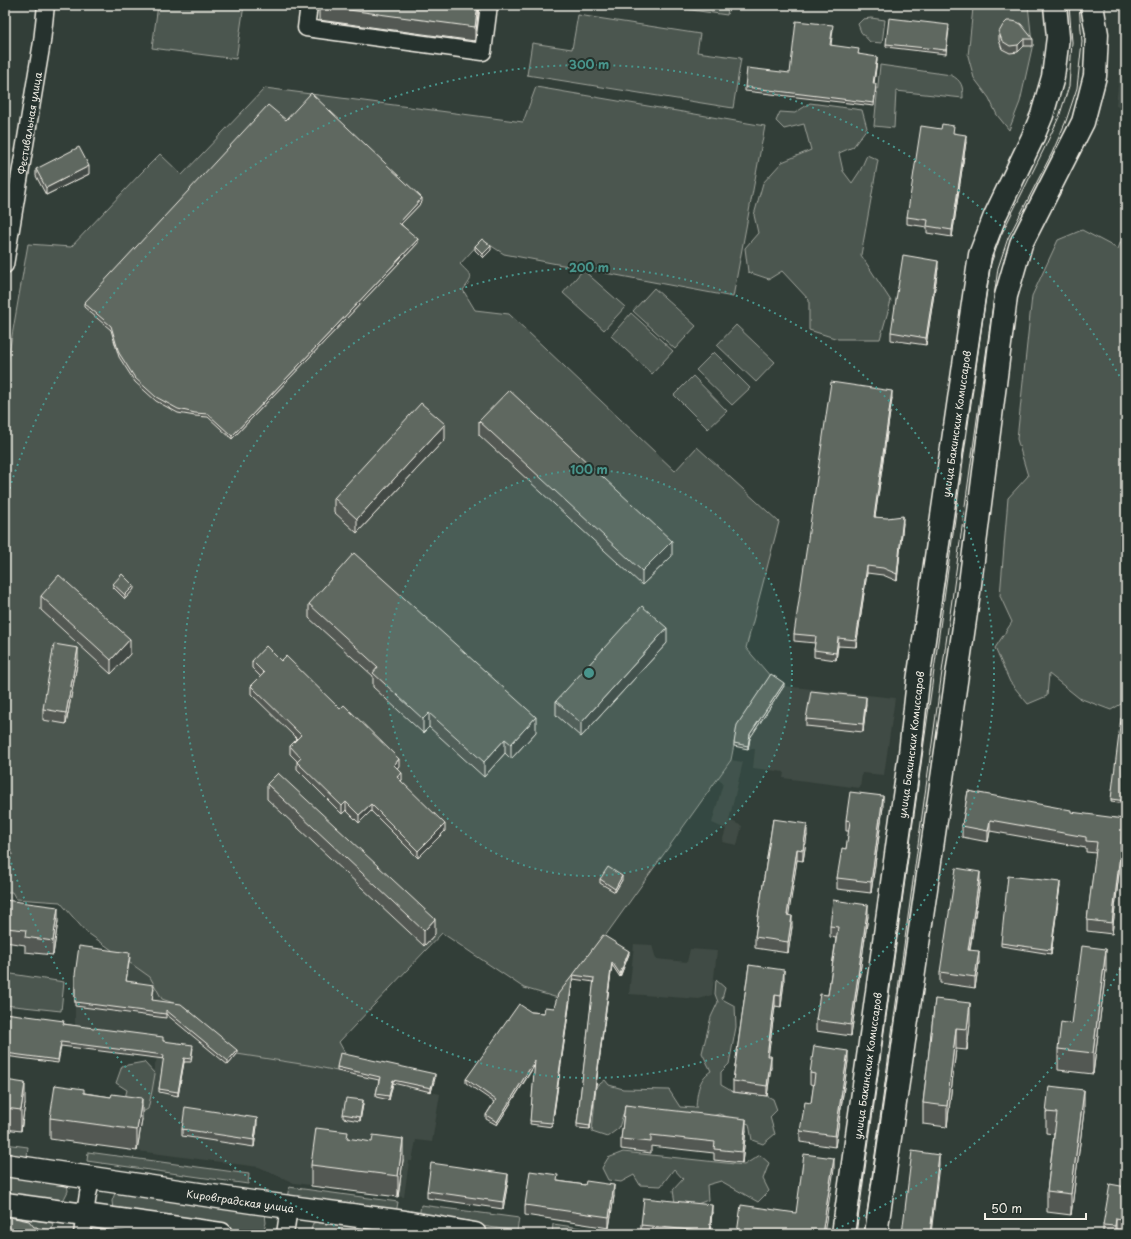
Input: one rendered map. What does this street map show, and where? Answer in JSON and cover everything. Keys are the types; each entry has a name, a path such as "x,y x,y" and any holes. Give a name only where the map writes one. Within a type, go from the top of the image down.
{"main road":[{"name":"улица Бакинских Комиссаров","path":"843,1234 910,753 918,681 980,255 994,216 1032,140 1042,115 1053,77 1058,37 1055,5"},
{"path":"876,1234 969,592 1006,296 1021,244 1082,122 1095,76 1097,34 1092,5"},
{"name":"Кировградская улица","path":"5,1165 289,1208 405,1222 475,1234"},
{"path":"5,1204 83,1225 221,1234"}],"street":[{"name":"Фестивальная улица","path":"5,265 42,42 46,5"},
{"path":"309,5 305,32 483,52 489,5"},
{"path":"83,1225 92,1178"},
{"path":"285,1234 289,1208"}],"shaded area":[{"path":"158,5 244,5 236,59 152,48"},
{"path":"656,5 729,5 727,15"},
{"path":"976,5 1028,5 1032,48 1020,102 1009,130 997,115 989,98 974,78 968,56 973,8"},
{"path":"1123,5 1126,5 1126,116 1116,105 1122,50"},
{"path":"578,15 700,34 697,52 741,58 733,108 527,75 532,43 572,49"},
{"path":"871,18 885,20 882,43 870,42 861,32 858,24 863,19"},
{"path":"880,65 951,75 960,82 963,90 963,98 896,91 894,128 874,126"},
{"path":"536,87 765,126 733,297 504,254 482,240 460,264 470,276 469,281 463,290 475,310 509,314 675,471 697,447 779,522 746,648 771,677 737,729 731,760 603,939 558,998 524,988 442,933 339,1042 345,1053 340,1056 337,1071 237,1054 185,1007 162,999 150,977 85,931 60,902 16,899 12,892 5,892 5,859 13,854 5,841 5,376 28,244 71,247 160,154 182,175 265,88 523,122"},
{"path":"810,103 862,110 867,128 853,147 839,153 843,171 852,183 860,171 867,155 878,160 861,255 891,301 880,339 838,339 809,330 809,300 782,271 769,279 748,272 745,248 758,233 754,215 763,183 782,162 811,150 804,124 784,129 776,121 780,112 795,113"},
{"path":"1126,228 1126,701 1111,710 1079,698 1049,674 1047,696 1028,704 1010,682 995,648 1012,622 1000,596 1008,498 1028,476 1017,439 1032,296 1058,240 1082,230 1118,249"},
{"path":"583,270 625,307 604,330 563,293"},
{"path":"654,288 696,326 675,349 633,311"},
{"path":"631,313 673,351 652,374 611,336"},
{"path":"736,325 775,362 756,382 717,345"},
{"path":"714,352 750,388 732,405 696,370"},
{"path":"693,376 727,411 708,429 674,395"},
{"path":"771,677 784,686 895,698 884,775 862,773 860,788 783,778 784,772 753,768 755,749 734,746"},
{"path":"731,760 743,762 729,820 742,826 737,845 722,842 726,829 712,823 723,783 717,779"},
{"path":"634,944 652,945 656,959 687,962 690,949 717,951 712,995 699,999 629,994"},
{"path":"130,957 237,1054 314,1066 440,1094 432,1142 416,1140 412,1161 409,1161 404,1197 294,1183 259,1167 137,1151 145,1100 157,1058 72,1047 75,1029 75,978"},
{"path":"5,973 64,982 61,1011 5,1005"},
{"path":"716,980 725,988 722,999 735,1006 736,1027 729,1064 721,1072 721,1085 733,1092 767,1096 773,1099 777,1110 770,1117 775,1134 763,1144 752,1140 749,1124 719,1114 702,1119 634,1109 623,1114 619,1128 607,1137 592,1132 596,1087 605,1080 609,1085 623,1089 669,1090 680,1107 696,1108 699,1087 703,1078 711,1071 702,1053 711,1017 718,1002 715,994"},
{"path":"144,1062 155,1074 148,1109 137,1115 122,1110 127,1090 116,1083 122,1066"},
{"path":"5,1144 28,1147 27,1157 5,1153"},
{"path":"88,1152 249,1174 248,1184 87,1161"},
{"path":"623,1152 744,1165 760,1155 769,1163 763,1179 769,1191 758,1202 721,1181 707,1185 708,1200 692,1206 675,1203 673,1190 683,1179 674,1169 661,1186 640,1185 634,1175 621,1182 608,1180 602,1168 608,1158"},
{"path":"5,1172 67,1183 68,1191 64,1199 54,1201 5,1195"},
{"path":"289,1187 398,1202 396,1213 287,1198"},
{"path":"127,1192 265,1214 266,1223 263,1231 251,1232 125,1214 113,1210 112,1201 115,1193"},
{"path":"421,1205 519,1218 517,1231 419,1217"},
{"path":"5,1216 53,1223 52,1230 5,1223"},
{"path":"321,1221 412,1234 310,1234 313,1223"},
{"path":"553,1224 622,1234 552,1234"}],"building":[{"path":"319,5 478,5 475,27"},
{"path":"889,18 949,25 946,50 886,44"},
{"path":"796,21 833,25 830,45 859,49 858,54 877,57 873,84 876,84 874,103 745,87 747,68 790,73"},
{"path":"1007,21 1021,24 1033,39 1024,39 1018,45 1010,46 1002,41 999,32"},
{"path":"311,93 422,198 399,223 418,239 232,436 208,414 178,409 156,397 135,378 119,353 111,326 84,303 268,105 286,120"},
{"path":"942,124 954,126 953,133 966,135 952,230 927,226 928,220 907,217 921,126 941,129"},
{"path":"79,147 89,166 46,188 36,169"},
{"path":"482,239 491,246 483,254 475,246"},
{"path":"903,255 938,261 926,338 891,332"},
{"path":"831,382 892,391 874,517 887,518 903,516 897,574 883,568 867,566 856,640 838,638 836,653 814,650 816,636 794,634"},
{"path":"509,390 672,541 642,571 479,421"},
{"path":"421,403 445,424 357,519 334,498"},
{"path":"354,553 536,717 511,744 505,739 484,762 429,713 423,719 373,673 378,667 309,604"},
{"path":"122,574 134,586 125,595 113,584"},
{"path":"59,575 130,639 111,660 41,596"},
{"path":"642,606 667,628 581,723 556,701"},
{"path":"54,644 78,648 66,713 43,709"},
{"path":"266,646 281,661 286,656 340,709 344,705 399,759 394,765 402,773 397,777 445,824 418,851 371,804 359,815 346,802 342,806 297,762 301,758 290,746 301,735 251,686 264,673 252,661"},
{"path":"771,674 784,683 750,734 748,746 734,743 737,725"},
{"path":"811,691 866,697 863,724 806,719"},
{"path":"1121,718 1126,718 1126,801 1111,799"},
{"path":"278,773 435,919 424,931 267,784"},
{"path":"968,791 1071,810 1071,812 1124,819 1112,923 1087,920 1097,842 1086,841 1086,837 990,820 988,831 962,826"},
{"path":"850,792 883,796 871,882 837,878 842,848 846,849 850,821 846,820"},
{"path":"773,819 807,824 803,850 797,849 787,915 792,916 788,942 755,937"},
{"path":"608,867 622,876 615,889 600,879"},
{"path":"956,868 980,872 968,950 979,951 975,977 940,972"},
{"path":"1008,876 1060,882 1051,950 1001,943"},
{"path":"5,900 58,907 53,941 25,937 26,930 5,928"},
{"path":"833,900 868,905 851,1025 816,1020 820,994 828,995 838,927 830,926"},
{"path":"603,935 629,951 620,974 612,962 590,1126 577,1124 594,978 573,975"},
{"path":"79,946 130,953 126,981 154,985 152,1000 181,1004 237,1050 228,1061 166,1010 166,1014 75,1002 75,975"},
{"path":"1082,946 1106,949 1093,1053 1058,1049 1061,1022 1072,1024"},
{"path":"749,965 784,970 781,996 775,995 767,1056 771,1056 767,1086 733,1081"},
{"path":"573,975 552,1123 530,1121 535,1060 497,1122 486,1115 496,1100 466,1079 519,1004 531,1012 544,1013 545,1007 554,1008 558,994"},
{"path":"935,999 970,1003 967,1029 956,1028 947,1106 923,1103"},
{"path":"5,1013 64,1021 63,1024 163,1037 163,1041 193,1045 191,1059 184,1058 178,1092 159,1089 164,1055 61,1042 58,1060 5,1053"},
{"path":"814,1046 848,1051 835,1136 800,1131 805,1102 811,1103 815,1074 810,1073"},
{"path":"340,1053 435,1074 431,1088 393,1080 389,1096 376,1094 380,1077 337,1067"},
{"path":"5,1080 25,1083 21,1110 5,1108"},
{"path":"55,1085 84,1089 84,1093 111,1097 112,1094 142,1098 137,1130 50,1118"},
{"path":"1049,1086 1084,1090 1071,1194 1047,1191 1057,1113 1046,1112"},
{"path":"346,1098 363,1100 360,1117 343,1114"},
{"path":"625,1105 746,1119 742,1152 714,1149 715,1142 651,1135 651,1142 621,1139"},
{"path":"185,1107 257,1118 254,1140 182,1129"},
{"path":"316,1128 348,1132 347,1138 372,1142 373,1135 403,1139 398,1176 311,1165"},
{"path":"912,1151 939,1155 930,1234 902,1234"},
{"path":"804,1154 834,1158 822,1234 737,1233 741,1205 796,1213"},
{"path":"431,1163 508,1174 503,1202 427,1191"},
{"path":"530,1171 558,1175 557,1181 585,1185 586,1181 614,1185 609,1217 525,1205"},
{"path":"1110,1184 1126,1187 1126,1220 1116,1218 1115,1226 1103,1225"},
{"path":"644,1198 712,1205 709,1232 641,1225"},
{"path":"5,1216 29,1221 34,1227 37,1227 42,1234 5,1234"}],"tram line":[{"path":"856,1234 990,266 1001,235 1059,117 1069,86 1072,42 1069,5"},
{"path":"864,1234 998,268 1008,238 1052,153 1066,121 1077,88 1082,42 1079,5"}]}
